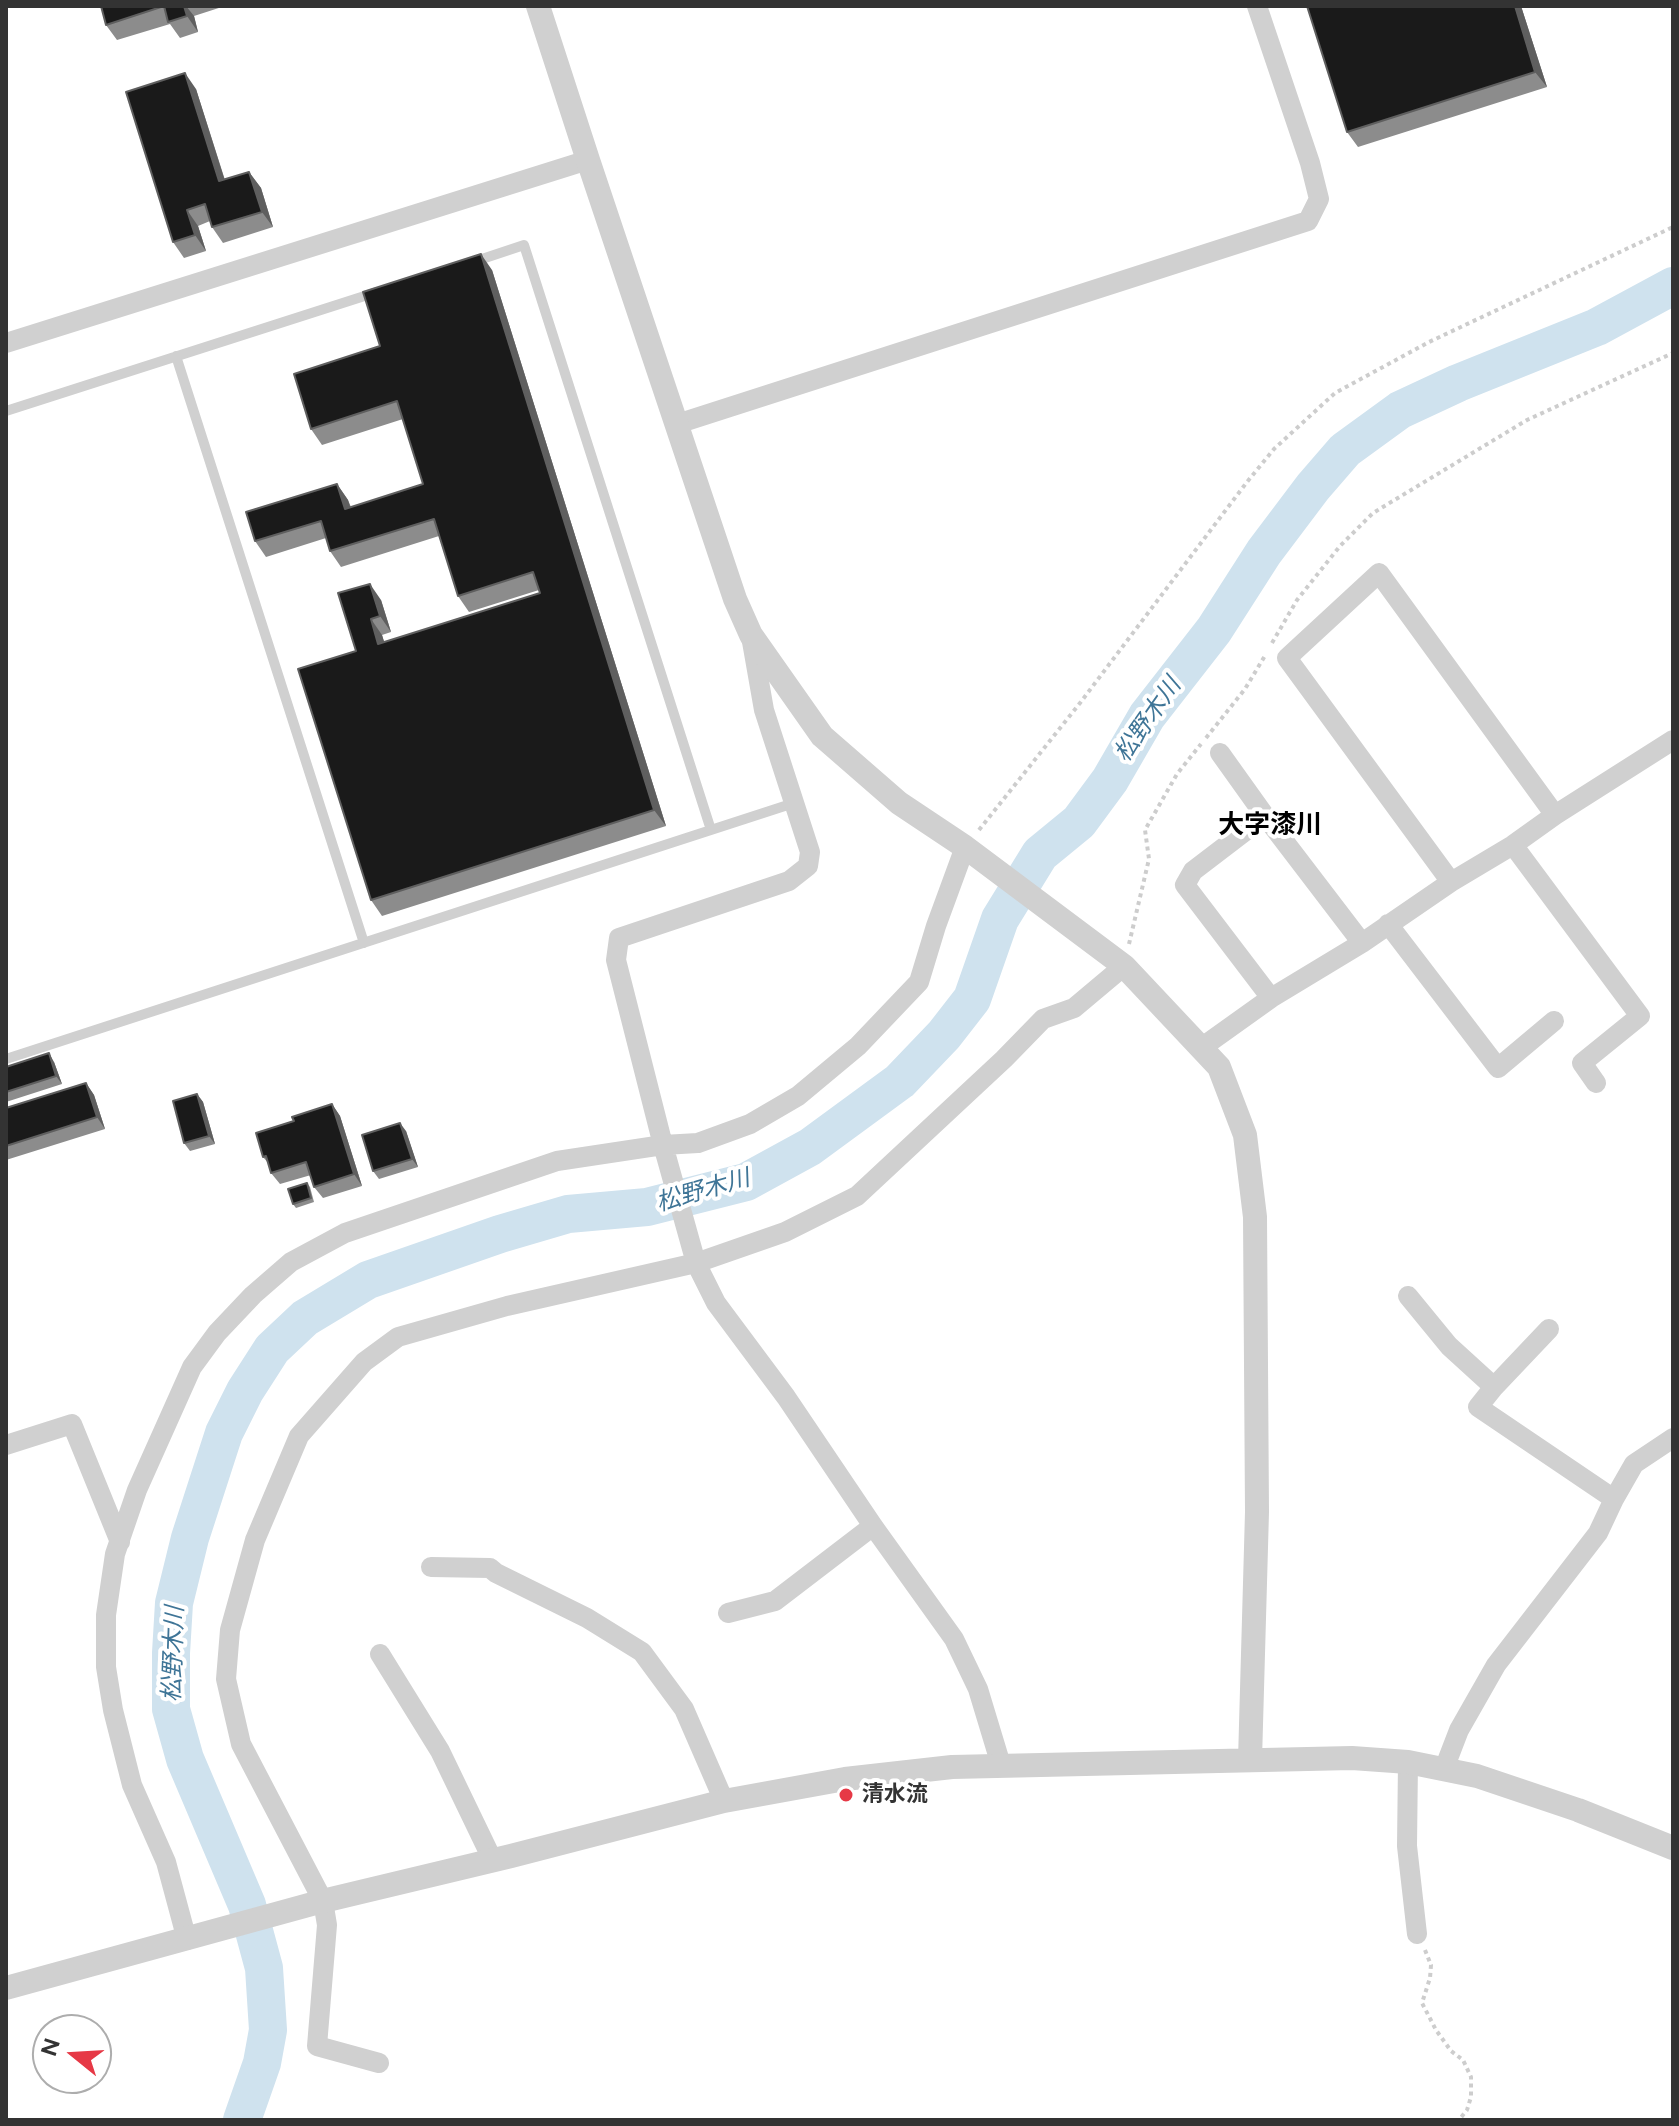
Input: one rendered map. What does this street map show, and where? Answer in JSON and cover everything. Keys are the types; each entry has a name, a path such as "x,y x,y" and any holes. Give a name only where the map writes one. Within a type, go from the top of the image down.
{"street":[{"path":"538,6 735,599 751,635 822,736 899,803 1117,960 1219,1067 1245,1135 1255,1217 1257,1512 1250,1760"},
{"path":"677,424 1308,221 1319,199 1310,163 1257,6"},
{"path":"6,343 588,160"},
{"path":"1451,882 1287,658 1379,573 1555,815"},
{"path":"751,635 764,710 810,852 808,866 789,881 619,938 616,960 696,1263 716,1303 786,1397 954,1639 978,1689 1001,1765"},
{"path":"1201,1048 1271,998 1362,943 1451,882 1673,740"},
{"path":"1220,753 1362,943"},
{"path":"1265,816 1193,871 1185,885 1271,998"},
{"path":"1513,845 1640,1016 1582,1063 1596,1083"},
{"path":"193,1938 166,1862 132,1785 113,1710 106,1667 106,1615 115,1554 137,1490 192,1367 217,1333 253,1295 291,1262 345,1233 557,1161 663,1145 698,1143 750,1124 798,1096 858,1046 919,982 936,926 968,851"},
{"path":"1388,924 1498,1068 1554,1021"},
{"path":"379,2063 317,2046 327,1925 241,1744 226,1679 230,1630 255,1540 299,1436 364,1362 398,1337 507,1306 696,1263 785,1232 857,1196 1043,1019 1074,1008 1117,960"},
{"path":"1408,1296 1449,1346 1494,1387"},
{"path":"1549,1329 1478,1407 1614,1499"},
{"path":"6,1445 72,1424 120,1542"},
{"path":"1444,1769 1459,1730 1496,1665 1598,1533 1634,1464 1673,1438"},
{"path":"728,1613 775,1601 873,1526"},
{"path":"431,1567 490,1568 587,1618 642,1652 684,1709 724,1801"},
{"path":"380,1654 440,1751 493,1861"},
{"path":"6,1988 317,1904 724,1801 798,1786 952,1767 1352,1758 1408,1762 1477,1776 1564,1805 1673,1848"},
{"path":"1408,1762 1407,1846 1417,1934"}],"lane":[{"path":"464,265 524,245 711,830"},
{"path":"6,411 388,289"},
{"path":"176,356 364,943"},
{"path":"6,1059 794,803"}],"path":[{"path":"968,851 1247,482 1274,449 1335,393 1429,342 1673,227"},
{"path":"1417,1934 1431,1965 1422,2003 1436,2030 1451,2051 1463,2060 1471,2077 1471,2097 1467,2110 1459,2120"}],"building":[{"path":"101,6 164,6 106,25"},
{"path":"164,6 184,6 187,16 168,22"},
{"path":"1307,6 1515,6 1535,72 1347,132"},
{"path":"185,73 219,181 249,172 262,212 212,227 205,204 187,210 195,235 173,242 126,92"},
{"path":"481,254 654,810 371,900 298,669 356,651 338,593 370,584 380,616 371,619 378,644 540,593 533,572 458,596 434,519 330,551 321,521 255,541 246,512 337,484 345,509 423,484 397,401 311,429 294,374 380,346 363,292"},
{"path":"49,1053 56,1076 6,1092 6,1067"},
{"path":"86,1083 97,1117 6,1146 6,1108"},
{"path":"197,1094 209,1136 184,1143 173,1101"},
{"path":"332,1104 354,1174 314,1187 306,1162 271,1173 256,1133"},
{"path":"400,1123 412,1159 373,1171 362,1135"},
{"path":"307,1183 311,1198 293,1204 288,1189"}],"waterway":[{"name":"松野木川","path":"242,2120 262,2063 268,2030 264,1968 247,1905 185,1759 171,1709 171,1653 174,1603 190,1538 224,1433 245,1391 272,1349 305,1318 368,1280 568,1214 647,1207 746,1182 810,1147 900,1081 944,1035 972,999 1000,919 1040,854 1079,822 1110,780 1147,716 1214,630 1264,552 1345,450 1400,410 1597,327 1673,286"}],"place":[{"name":"清水流","path":"846,1795"}],"district":[{"name":"大字漆川","path":"1270,825"}]}
